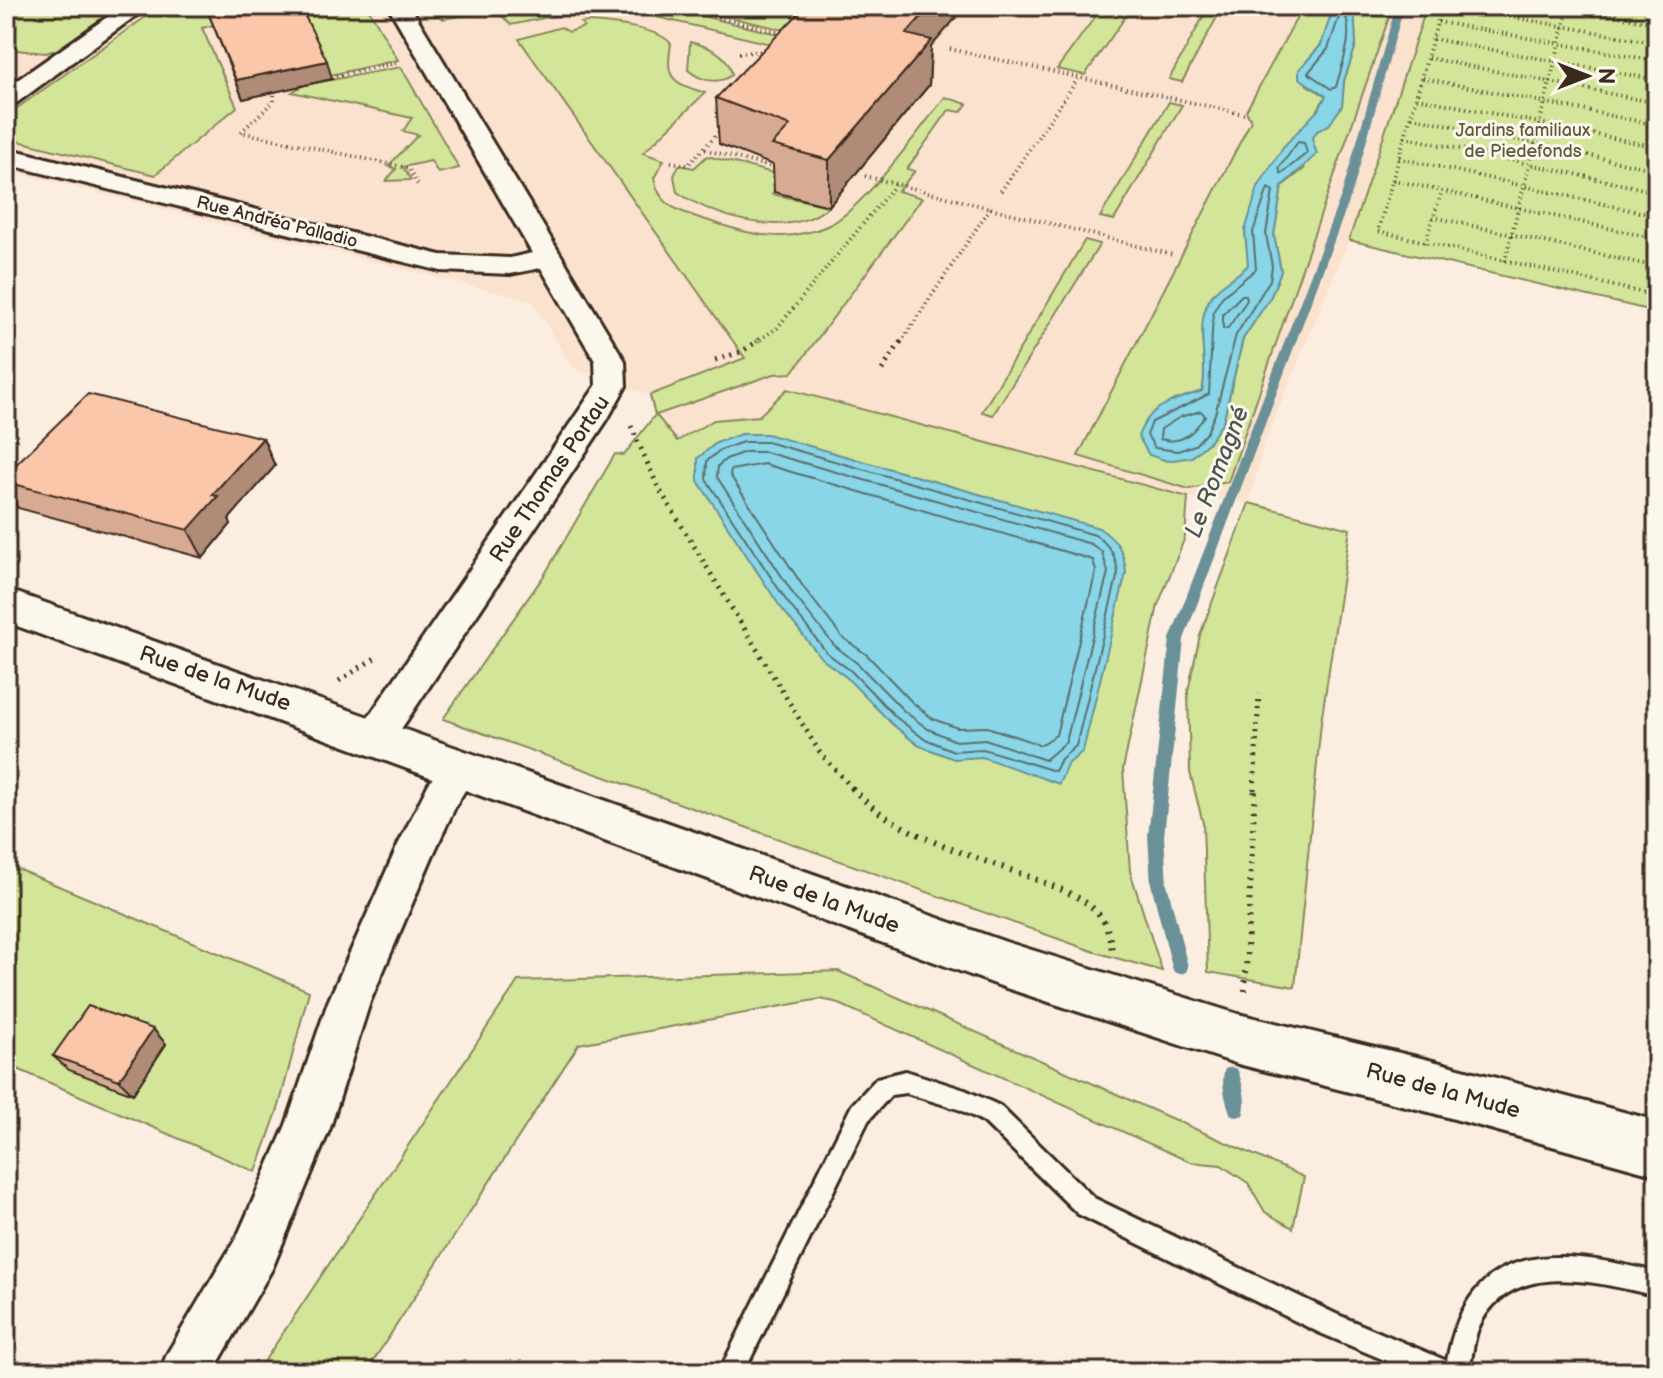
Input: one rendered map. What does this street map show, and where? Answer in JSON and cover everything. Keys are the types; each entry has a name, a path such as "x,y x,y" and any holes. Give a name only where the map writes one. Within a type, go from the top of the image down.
{"street":[{"path":"6,99 138,6"},
{"name":"Rue Thomas Portau","path":"376,736 596,413 611,386 610,361 399,6"},
{"name":"Rue Andréa Palladio","path":"6,156 441,263 510,266 550,258"},
{"name":"Rue de la Mude","path":"6,605 991,960 1238,1039 1429,1086 1657,1148"},
{"path":"185,1372 255,1252 308,1128 349,1002 441,796 459,769"}],"lane":[{"path":"731,1372 860,1113 885,1086 906,1082 992,1114 1086,1206 1327,1323 1443,1372"},
{"path":"1457,1372 1468,1323 1484,1297 1509,1278 1544,1267 1588,1267 1657,1284"}],"path":[{"path":"669,6 796,36"},
{"path":"1442,6 1378,231 1657,296"},
{"path":"1450,6 1657,43"},
{"path":"1561,6 1657,23"},
{"path":"1505,262 1568,7"},
{"path":"1438,22 1657,61"},
{"path":"1433,39 1657,80"},
{"path":"950,49 1248,115"},
{"path":"739,53 776,51"},
{"path":"1428,58 1657,103"},
{"path":"336,76 399,63"},
{"path":"1001,191 1079,77"},
{"path":"1422,78 1657,125"},
{"path":"274,95 274,101 241,132 408,168 419,187"},
{"path":"1417,98 1657,147"},
{"path":"1411,117 1657,170"},
{"path":"671,162 688,165 723,128"},
{"path":"1405,137 1657,192"},
{"path":"703,149 787,171"},
{"path":"1399,158 1657,216"},
{"path":"865,176 1173,255"},
{"path":"1393,180 1656,239"},
{"path":"715,360 741,352 777,328 896,184"},
{"path":"1425,243 1442,191"},
{"path":"882,370 990,208"},
{"path":"1433,217 1657,267"},
{"path":"1646,294 1657,226"},
{"path":"611,386 658,487 820,753 858,795 889,818 931,839 1074,895 1095,908 1106,920 1111,935 1114,999"},
{"path":"309,712 326,690 381,654"},
{"path":"1238,1039 1247,978 1259,694"}],"shaded area":[{"path":"6,6 435,6 444,19 500,6 1427,6 1349,240 1263,446 1249,503 1188,497 788,389 759,416 714,420 677,441 655,414 649,395 573,368 532,301 6,170"}],"green space":[{"path":"6,6 120,6 59,49 46,53 6,49"},
{"path":"161,6 293,6 202,28 237,107 155,175 6,138 6,116"},
{"path":"298,6 367,6 398,60 330,75"},
{"path":"435,6 581,6 558,15 511,25 496,10 443,19"},
{"path":"634,6 660,6 790,37 779,46 644,14 636,11"},
{"path":"682,6 796,6 793,10 813,15 793,32"},
{"path":"1103,6 1133,6 1085,75 1057,69"},
{"path":"1209,6 1223,6 1182,82 1169,79"},
{"path":"1298,6 1334,6 1321,45 1299,70 1307,85 1326,96 1245,231 1249,265 1202,335 1205,377 1202,391 1172,401 1209,442 1223,422 1243,339 1271,296 1281,271 1274,235 1282,186 1304,169 1312,139 1317,131 1329,124 1342,106 1344,81 1356,45 1354,6 1393,6 1228,482 1189,489 1078,456 1251,121 1246,111 1300,12"},
{"name":"Jardins familiaux de Piedefonds","path":"1427,6 1657,6 1657,312 1349,240"},
{"path":"581,23 645,30 671,44 669,65 673,78 705,93 643,153 664,160 654,178 661,196 672,207 744,231 784,236 831,224 845,215 875,185 945,97 967,104 961,112 949,110 907,169 915,171 898,191 922,198 792,373 774,374 656,415 677,441 714,420 759,416 787,389 1188,497 1185,537 1158,605 1123,769 1130,871 1162,971 1095,952 443,719 545,574 615,454 624,455 655,415 650,395 745,358 519,39 561,27 569,32 584,27"},
{"path":"690,42 723,57 732,75 721,80 710,80 688,70"},
{"path":"401,67 459,168 438,173 431,161 403,167 411,180 386,181 396,169 388,166 418,135 403,131 412,118 292,92 304,85"},
{"path":"1169,102 1182,105 1114,220 1100,217"},
{"path":"707,156 785,176 772,194 829,206 813,217 774,224 753,222 711,210 677,192 674,176 679,165 694,168"},
{"path":"1085,240 1100,244 993,415 982,412"},
{"path":"1249,503 1350,529 1321,723 1295,987 1208,972 1203,823 1190,772 1188,691 1200,635"},
{"path":"6,864 309,991 279,1106 256,1172 6,1064"},
{"path":"838,971 1304,1177 1293,1228 1265,1212 1248,1183 1221,1165 1190,1162 835,1002 820,999 579,1044 366,1372 257,1372 518,981"}],"water":[{"path":"1334,6 1354,6 1356,45 1344,81 1342,106 1329,125 1317,131 1312,139 1317,154 1282,186 1274,235 1281,271 1271,296 1243,339 1223,422 1209,442 1192,457 1167,461 1149,455 1138,436 1149,417 1163,405 1202,391 1202,328 1207,304 1214,293 1248,265 1245,231 1258,187 1283,147 1319,109 1326,96 1299,78 1299,70 1321,45"},
{"path":"741,434 767,434 1099,528 1111,537 1122,552 1126,573 1083,751 1067,765 1059,784 982,757 954,759 918,745 892,724 846,677 822,659 779,605 698,481 698,458 716,443"}],"building":[{"path":"225,6 300,6 327,61 236,80 207,10"},
{"path":"806,6 931,6 906,34 932,40 829,160 772,145 790,126 716,98"},
{"path":"88,394 263,438 212,495 218,496 188,530 6,482 6,474"},
{"path":"88,1006 153,1029 119,1080 53,1056"}],"waterway":[{"name":"Le Romagné","path":"1180,967 1159,884 1156,836 1177,639 1347,193 1400,6"},
{"name":"Le Romagné","path":"1231,1075 1237,1109"}]}
